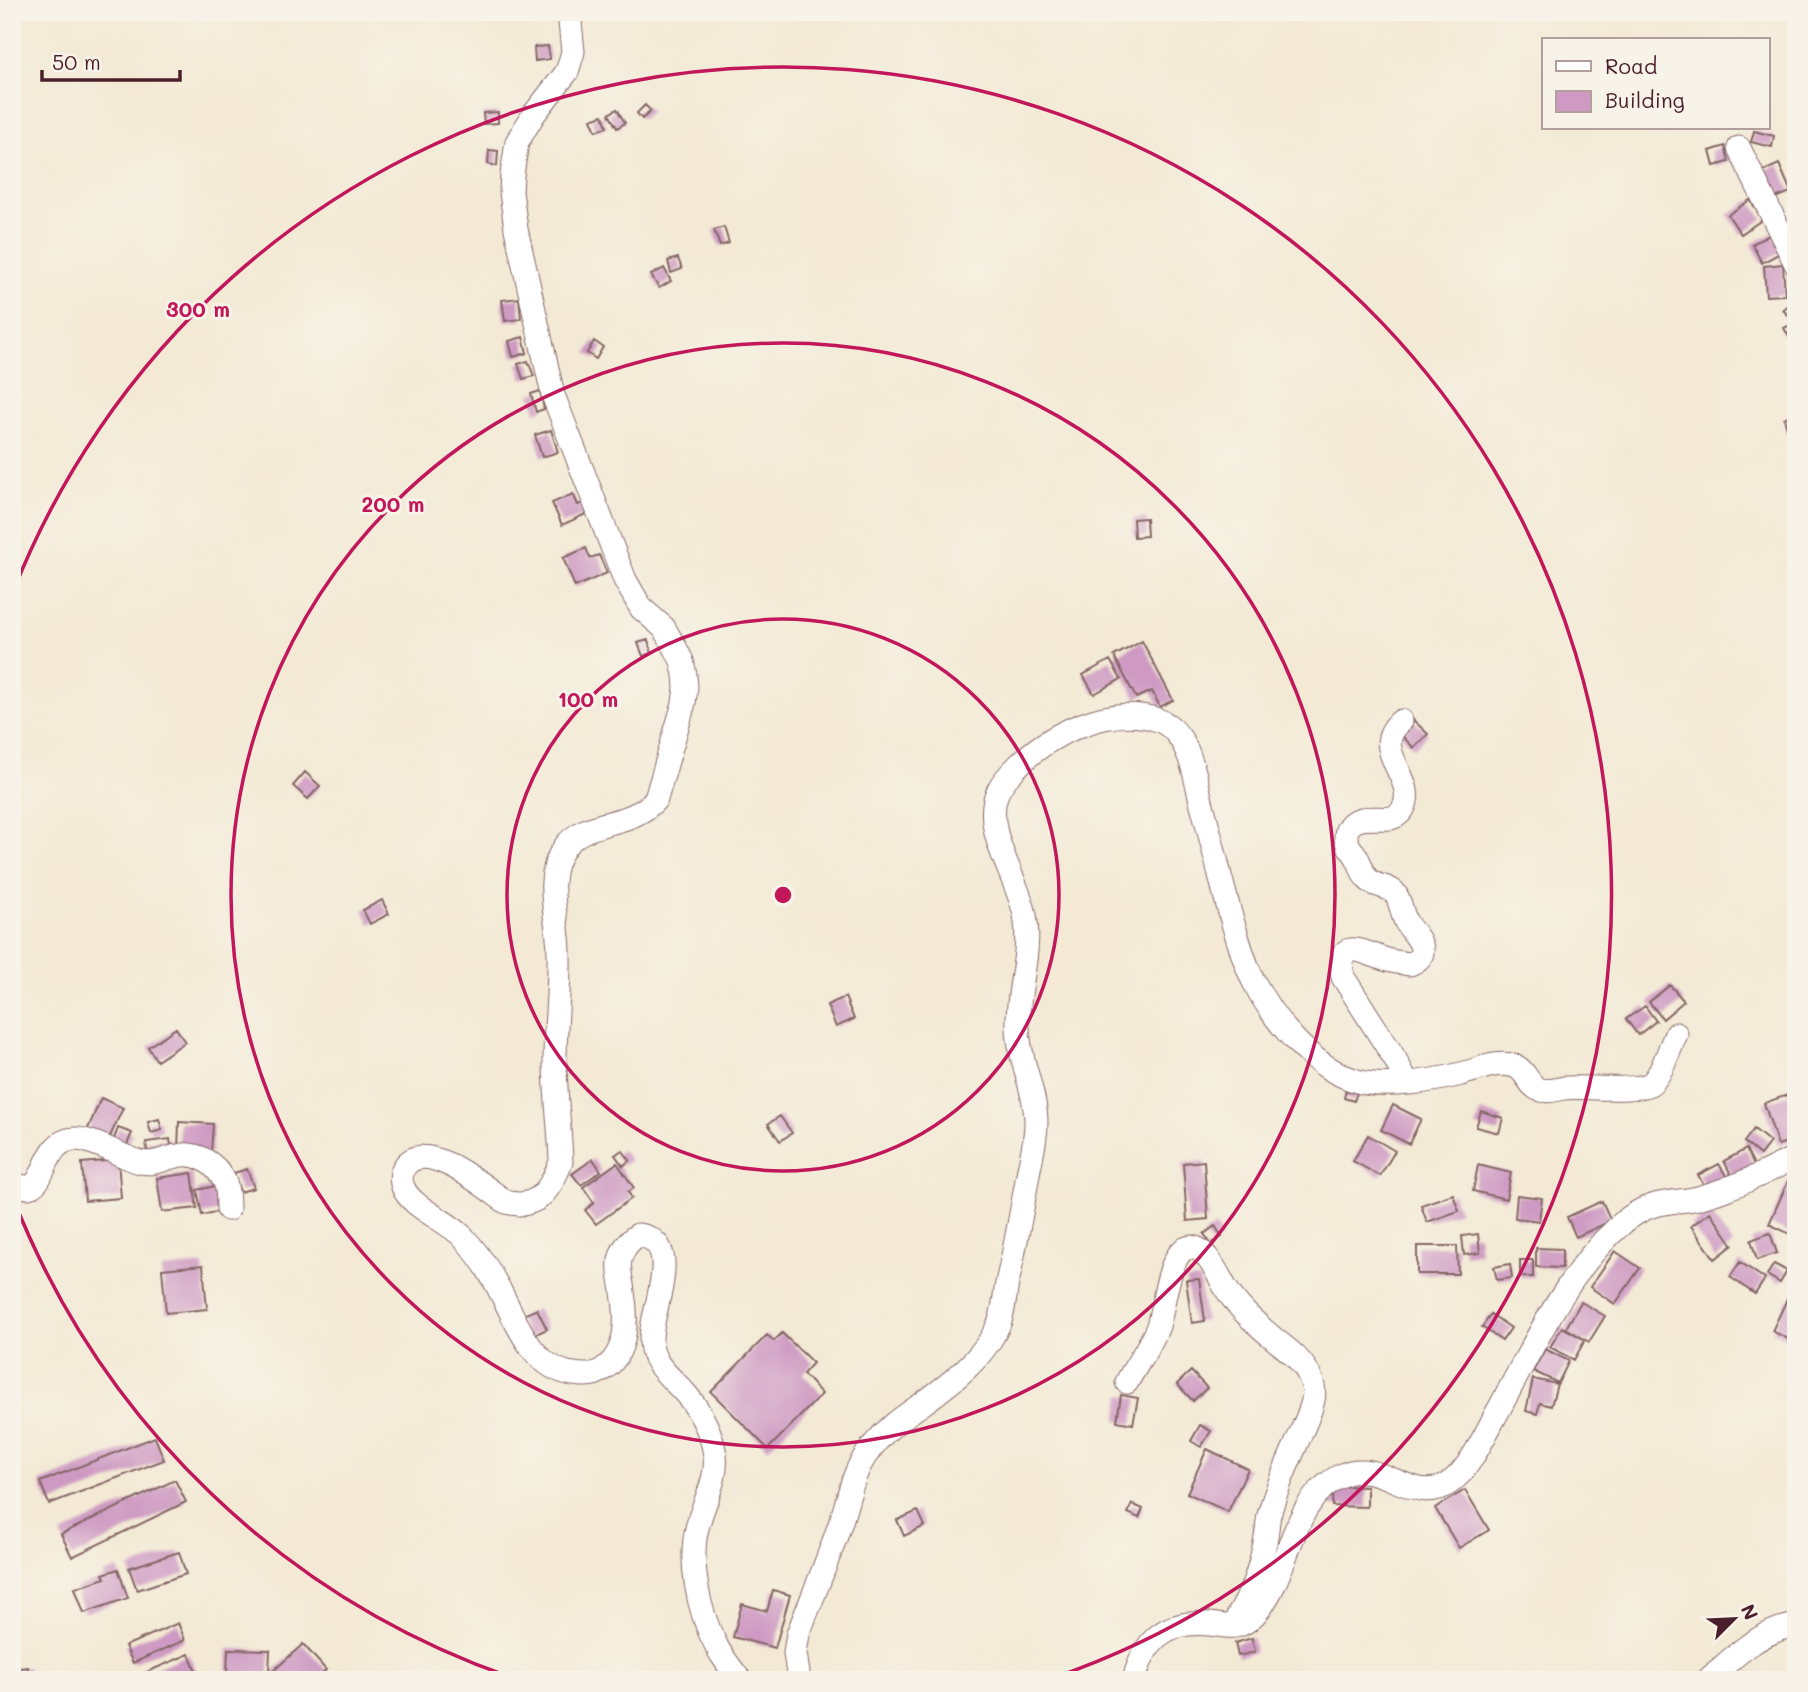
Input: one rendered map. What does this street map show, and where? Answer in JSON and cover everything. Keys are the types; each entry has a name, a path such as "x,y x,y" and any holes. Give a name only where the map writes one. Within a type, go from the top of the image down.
{"street":[{"path":"569,12 573,52 567,72 534,114 517,142 512,184 516,229 553,396 625,580 641,608 664,628 682,661 686,687 684,704 656,799 649,808 638,815 574,836 556,863 554,910 559,953 555,1071 561,1162 556,1175 540,1196 525,1205 506,1202 449,1165 428,1157 418,1157 407,1164 401,1181 416,1204 455,1229 466,1240 494,1279 526,1340 553,1367 566,1373 590,1375 601,1371 612,1362 619,1352 625,1327 620,1259 629,1242 638,1235 646,1236 658,1245 662,1252 663,1273 652,1322 651,1344 654,1359 687,1395 699,1413 715,1451 717,1466 697,1525 694,1552 697,1582 704,1616 716,1646 740,1680"},
{"path":"1738,148 1796,264"},
{"path":"799,1680 795,1653 798,1634 841,1523 855,1474 863,1459 894,1424 939,1392 979,1355 1000,1321 1021,1220 1036,1126 1035,1106 1020,1049 1018,1026 1018,1008 1027,957 1025,913 1002,849 993,814 996,796 1003,781 1024,759 1047,741 1076,727 1102,719 1128,716 1161,721 1171,727 1181,740 1190,761 1220,879 1255,985 1276,1017 1298,1043 1326,1068 1358,1081 1386,1085 1455,1076 1504,1064 1522,1071 1539,1090 1638,1087 1650,1084 1658,1076 1676,1034"},
{"path":"1401,721 1393,727 1390,746 1405,790 1403,809 1392,818 1354,822 1348,827 1346,834 1347,842 1368,880 1397,895 1406,923 1421,944 1421,957 1410,964 1354,949 1342,956 1340,964 1343,977 1390,1050 1407,1082"},
{"path":"12,1184 27,1187 35,1184 53,1150 73,1139 151,1164 186,1154 197,1156 217,1171 224,1182 228,1209"},
{"path":"1134,1680 1147,1648 1169,1627 1209,1624 1231,1628 1242,1624 1253,1615 1276,1578 1305,1509 1316,1495 1335,1479 1355,1470 1368,1471 1420,1491 1432,1491 1454,1480 1480,1443 1552,1312 1584,1265 1615,1230 1630,1218 1647,1208 1698,1198 1728,1188 1796,1157"},
{"path":"1127,1382 1157,1328 1173,1263 1186,1248 1194,1247 1210,1261 1231,1298 1249,1318 1291,1352 1310,1378 1314,1397 1310,1412 1269,1516 1256,1578 1247,1602 1231,1628"},
{"path":"1708,1680 1748,1645 1769,1633 1796,1625"}],"building":[{"path":"548,46 550,59 535,61 534,47"},
{"path":"645,105 651,111 642,119 637,113"},
{"path":"617,109 625,123 617,128 609,114"},
{"path":"498,112 498,123 484,124 483,113"},
{"path":"603,115 607,127 596,131 591,119"},
{"path":"1754,131 1774,136 1772,147 1751,142"},
{"path":"1725,146 1729,162 1714,166 1710,151"},
{"path":"489,150 498,151 497,166 488,164"},
{"path":"1779,164 1791,192 1770,200 1759,173"},
{"path":"1750,200 1763,219 1741,234 1728,215"},
{"path":"724,227 729,243 720,246 714,230"},
{"path":"1773,233 1782,252 1762,263 1752,244"},
{"path":"678,258 682,269 671,273 668,261"},
{"path":"1783,264 1785,295 1766,296 1764,266"},
{"path":"664,268 671,281 659,288 651,275"},
{"path":"519,298 521,319 505,321 502,300"},
{"path":"1796,298 1796,323 1783,310"},
{"path":"1792,324 1796,336 1790,339 1784,328"},
{"path":"523,337 527,353 513,357 509,341"},
{"path":"594,341 603,347 596,359 587,353"},
{"path":"528,361 534,376 523,379 518,364"},
{"path":"540,391 544,409 536,412 531,394"},
{"path":"1796,413 1796,428 1788,431 1784,418"},
{"path":"551,430 558,452 542,457 535,435"},
{"path":"573,494 578,505 583,503 588,513 562,525 552,503"},
{"path":"1146,518 1147,536 1134,537 1133,519"},
{"path":"586,548 590,558 599,555 607,573 575,587 563,558"},
{"path":"648,640 652,653 643,656 638,643"},
{"path":"1142,641 1173,700 1160,707 1152,691 1136,698 1114,656"},
{"path":"1110,660 1121,679 1094,694 1083,675"},
{"path":"1410,717 1428,734 1414,748 1397,731"},
{"path":"305,772 320,786 308,799 293,786"},
{"path":"382,900 389,914 370,924 363,910"},
{"path":"1670,985 1684,1001 1663,1019 1649,1002"},
{"path":"845,997 854,1019 836,1027 827,1005"},
{"path":"1645,1006 1656,1021 1638,1035 1626,1019"},
{"path":"176,1028 185,1042 157,1061 148,1047"},
{"path":"1346,1090 1357,1093 1354,1101 1344,1098"},
{"path":"1796,1092 1796,1139 1778,1145 1764,1103"},
{"path":"101,1098 123,1108 108,1141 87,1131"},
{"path":"1393,1105 1421,1119 1409,1144 1381,1130"},
{"path":"1481,1111 1503,1118 1499,1133 1476,1127"},
{"path":"780,1116 792,1133 780,1141 768,1124"},
{"path":"159,1119 162,1130 151,1133 148,1122"},
{"path":"179,1122 213,1124 211,1153 178,1151"},
{"path":"118,1128 132,1133 126,1147 113,1142"},
{"path":"1754,1129 1770,1142 1760,1155 1744,1142"},
{"path":"1368,1135 1395,1151 1380,1176 1353,1161"},
{"path":"170,1139 172,1154 148,1157 146,1142"},
{"path":"1746,1149 1755,1167 1733,1178 1724,1161"},
{"path":"622,1150 630,1160 623,1166 615,1155"},
{"path":"593,1159 601,1171 581,1185 572,1174"},
{"path":"118,1160 121,1198 85,1201 82,1163"},
{"path":"1204,1161 1208,1219 1187,1221 1183,1163"},
{"path":"617,1163 634,1188 628,1192 632,1198 596,1224 585,1210 594,1203 583,1187"},
{"path":"1719,1164 1728,1179 1707,1191 1698,1175"},
{"path":"1478,1165 1511,1173 1506,1199 1473,1191"},
{"path":"247,1169 254,1188 240,1192 234,1173"},
{"path":"192,1173 197,1208 162,1212 157,1178"},
{"path":"1788,1181 1796,1184 1796,1237 1769,1224"},
{"path":"220,1185 225,1210 202,1215 197,1190"},
{"path":"1453,1194 1459,1211 1427,1222 1421,1205"},
{"path":"1517,1195 1542,1198 1539,1221 1515,1218"},
{"path":"1602,1201 1611,1221 1576,1237 1567,1217"},
{"path":"1710,1212 1733,1245 1715,1259 1691,1226"},
{"path":"1215,1226 1222,1237 1211,1244 1204,1234"},
{"path":"1770,1233 1777,1253 1757,1260 1751,1240"},
{"path":"1478,1234 1480,1253 1464,1255 1462,1236"},
{"path":"1417,1246 1457,1246 1458,1274 1417,1274"},
{"path":"1536,1248 1562,1249 1562,1268 1536,1267"},
{"path":"1615,1251 1640,1268 1615,1304 1590,1287"},
{"path":"1520,1260 1533,1260 1533,1277 1520,1277"},
{"path":"1740,1262 1765,1279 1755,1294 1730,1277"},
{"path":"1510,1264 1512,1278 1497,1280 1494,1267"},
{"path":"1774,1264 1787,1271 1780,1283 1767,1275"},
{"path":"203,1265 207,1309 166,1313 162,1269"},
{"path":"1199,1279 1205,1321 1192,1323 1186,1280"},
{"path":"1787,1299 1796,1303 1796,1343 1772,1331"},
{"path":"1581,1302 1605,1316 1589,1342 1566,1328"},
{"path":"537,1309 547,1329 528,1338 519,1317"},
{"path":"1491,1314 1511,1328 1502,1341 1482,1327"},
{"path":"1562,1327 1585,1340 1574,1360 1550,1347"},
{"path":"782,1333 813,1363 803,1374 822,1394 768,1449 711,1392 767,1335 774,1341"},
{"path":"1545,1349 1569,1361 1558,1383 1533,1371"},
{"path":"1191,1371 1207,1388 1193,1401 1177,1384"},
{"path":"1533,1379 1557,1384 1551,1406 1540,1403 1537,1414 1526,1411"},
{"path":"1121,1395 1138,1398 1133,1424 1117,1421"},
{"path":"1200,1425 1211,1431 1201,1447 1191,1441"},
{"path":"155,1437 164,1460 49,1504 40,1482"},
{"path":"1207,1449 1248,1469 1228,1512 1187,1493"},
{"path":"175,1480 186,1502 72,1557 61,1534"},
{"path":"1333,1486 1367,1487 1367,1507 1332,1506"},
{"path":"1465,1490 1489,1530 1459,1548 1435,1508"},
{"path":"1132,1504 1143,1509 1139,1518 1128,1513"},
{"path":"918,1511 925,1526 904,1536 897,1520"},
{"path":"179,1552 186,1574 137,1590 129,1568"},
{"path":"118,1569 128,1598 84,1613 75,1588 105,1578 103,1574"},
{"path":"773,1590 790,1595 775,1648 733,1637 742,1604 767,1611"},
{"path":"178,1623 185,1640 133,1663 125,1646"},
{"path":"1252,1638 1255,1652 1238,1656 1235,1643"},
{"path":"303,1644 326,1670 316,1680 276,1680 270,1674"},
{"path":"228,1649 270,1650 269,1674 227,1673"},
{"path":"189,1654 200,1680 128,1680"},
{"path":"28,1667 29,1680 12,1680 12,1669"}]}
